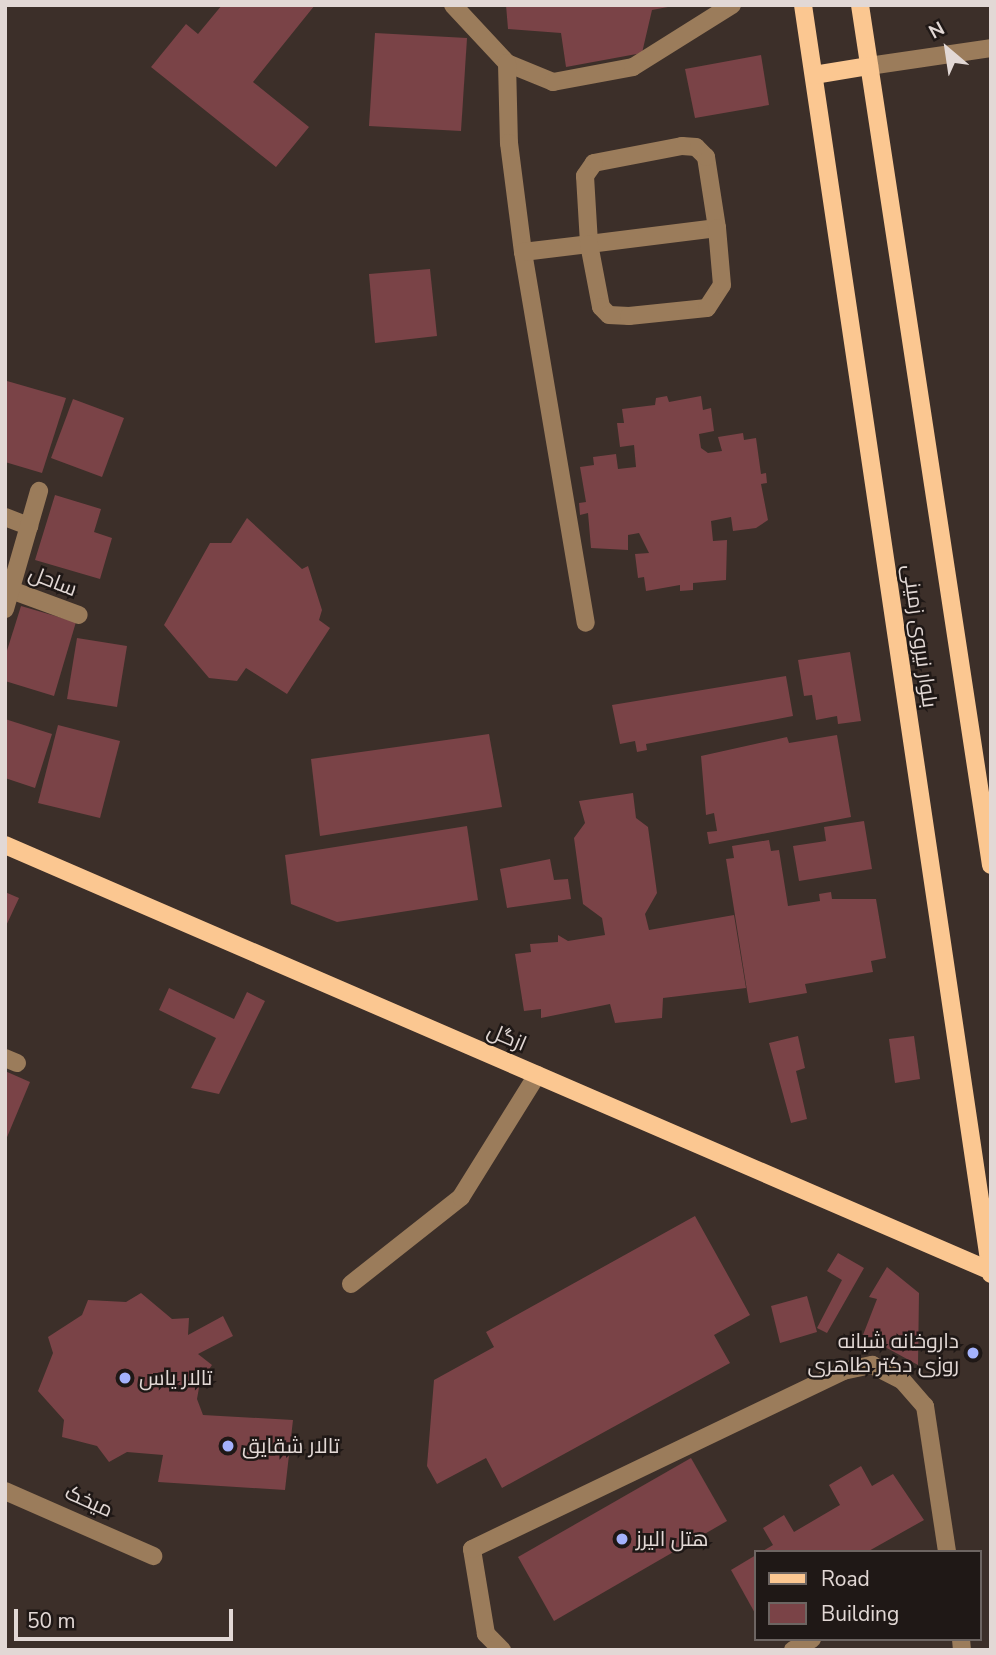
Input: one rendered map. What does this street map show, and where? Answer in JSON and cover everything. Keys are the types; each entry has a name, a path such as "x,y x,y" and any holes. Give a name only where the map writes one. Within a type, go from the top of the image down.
{"main road":[{"name":"بلوار نیروی زمینی","path":"803,5 991,1272"},
{"name":"بلوار نیروی زمینی","path":"860,5 991,864"},
{"path":"814,75 869,66"},
{"name":"ازگل","path":"5,845 991,1272"}],"street":[{"path":"453,5 507,63 553,82 633,67 732,5"},
{"path":"869,66 991,48"},
{"path":"507,63 509,143 523,252 586,623"},
{"path":"682,146 706,157 717,228 722,285 707,308 609,315 601,307 589,244 585,176 594,163 682,146"},
{"path":"523,252 717,228"},
{"path":"5,609 39,491"},
{"path":"5,517 29,526"},
{"name":"ساحل","path":"11,590 79,615"},
{"path":"351,1284 461,1197 537,1075"},
{"path":"502,1650 486,1634 472,1549 843,1371 872,1365 902,1380 925,1406 947,1550"},
{"name":"میخک","path":"5,1491 153,1556"},
{"path":"793,1650 809,1641"}],"building":[{"path":"222,5 315,5 253,82 309,127 276,167 151,67 186,24 198,34"},
{"path":"506,5 668,7 652,10 642,53 566,67 561,33 508,29"},
{"path":"375,33 467,38 461,131 369,126"},
{"path":"761,55 769,105 695,118 685,69"},
{"path":"430,269 437,336 375,343 369,274"},
{"path":"7,381 66,398 42,473 5,462"},
{"path":"667,396 669,402 701,396 703,410 711,408 714,431 699,434 701,448 708,453 722,451 718,437 743,433 744,440 756,438 761,474 766,473 767,483 761,484 768,520 756,528 733,531 731,517 711,521 713,541 727,540 726,580 693,583 693,590 680,591 680,585 646,591 644,577 638,578 635,554 649,553 639,533 628,535 628,550 591,548 588,513 580,515 579,503 586,502 580,467 594,465 593,457 616,454 618,469 636,467 634,445 620,447 617,423 624,423 622,409 655,405 656,398"},
{"path":"73,399 124,418 102,477 51,458"},
{"path":"55,495 101,509 94,532 112,538 100,579 35,560"},
{"path":"247,518 302,569 308,566 322,610 319,620 330,628 287,694 246,668 237,681 209,678 164,625 210,543 231,543"},
{"path":"21,606 76,622 54,696 5,681 5,657"},
{"path":"77,638 127,646 117,707 67,699"},
{"path":"850,652 861,721 838,724 837,716 816,720 812,695 804,696 798,660"},
{"path":"786,676 793,716 646,744 647,750 637,752 635,741 620,744 612,705"},
{"path":"5,719 52,734 35,788 5,778"},
{"path":"58,725 120,741 100,818 38,803"},
{"path":"489,734 502,807 320,836 311,759"},
{"path":"837,735 851,817 709,844 707,832 717,831 714,813 706,815 701,756 787,737 789,743"},
{"path":"633,793 636,818 648,827 657,893 645,914 649,930 734,915 746,988 663,998 662,1018 615,1023 610,1004 541,1018 541,1009 524,1011 515,954 531,952 530,944 558,942 558,935 568,941 605,935 602,918 583,904 574,838 585,823 579,801"},
{"path":"864,821 872,869 799,881 793,846 826,841 824,827"},
{"path":"467,826 478,900 337,922 291,904 285,855"},
{"path":"769,840 771,851 779,850 788,906 820,901 819,894 831,892 832,899 876,899 886,958 871,961 873,972 805,984 807,993 749,1003 726,859 734,858 732,846"},
{"path":"550,859 554,880 568,879 571,899 507,908 500,869"},
{"path":"5,892 19,898 5,928"},
{"path":"169,988 234,1019 247,992 265,1001 219,1094 191,1088 216,1038 159,1010"},
{"path":"798,1036 805,1068 796,1071 807,1119 791,1123 769,1043"},
{"path":"914,1036 920,1079 895,1083 889,1039"},
{"path":"5,1071 30,1082 5,1142"},
{"path":"695,1216 750,1315 714,1335 730,1363 502,1488 486,1458 437,1484 427,1466 434,1380 494,1347 486,1332"},
{"path":"838,1253 864,1268 827,1333 817,1328 842,1280 827,1271"},
{"path":"887,1267 919,1293 918,1365 863,1335 877,1299 869,1297"},
{"name":"تالار یاس","path":"141,1293 172,1319 189,1318 188,1335 223,1316 233,1336 198,1354 212,1365 200,1382 197,1399 203,1415 293,1420 285,1490 158,1482 163,1455 127,1452 109,1462 97,1446 62,1437 64,1420 38,1391 53,1353 48,1337 82,1315 88,1300 126,1302"},
{"path":"807,1296 817,1332 780,1343 771,1306"},
{"name":"هتل الیرز","path":"691,1458 727,1521 554,1621 518,1557"},
{"path":"861,1466 872,1486 893,1474 924,1520 871,1550 764,1550 773,1545 763,1528 784,1515 794,1532 840,1505 829,1485"},
{"path":"754,1556 754,1611 731,1570"}],"place":[{"name":"داروخانه شبانه روزی دکتر طاهری","path":"973,1353"},
{"name":"تالار یاس","path":"125,1378"},
{"name":"تالار شقایق","path":"228,1446"},
{"name":"هتل الیرز","path":"622,1539"}]}
